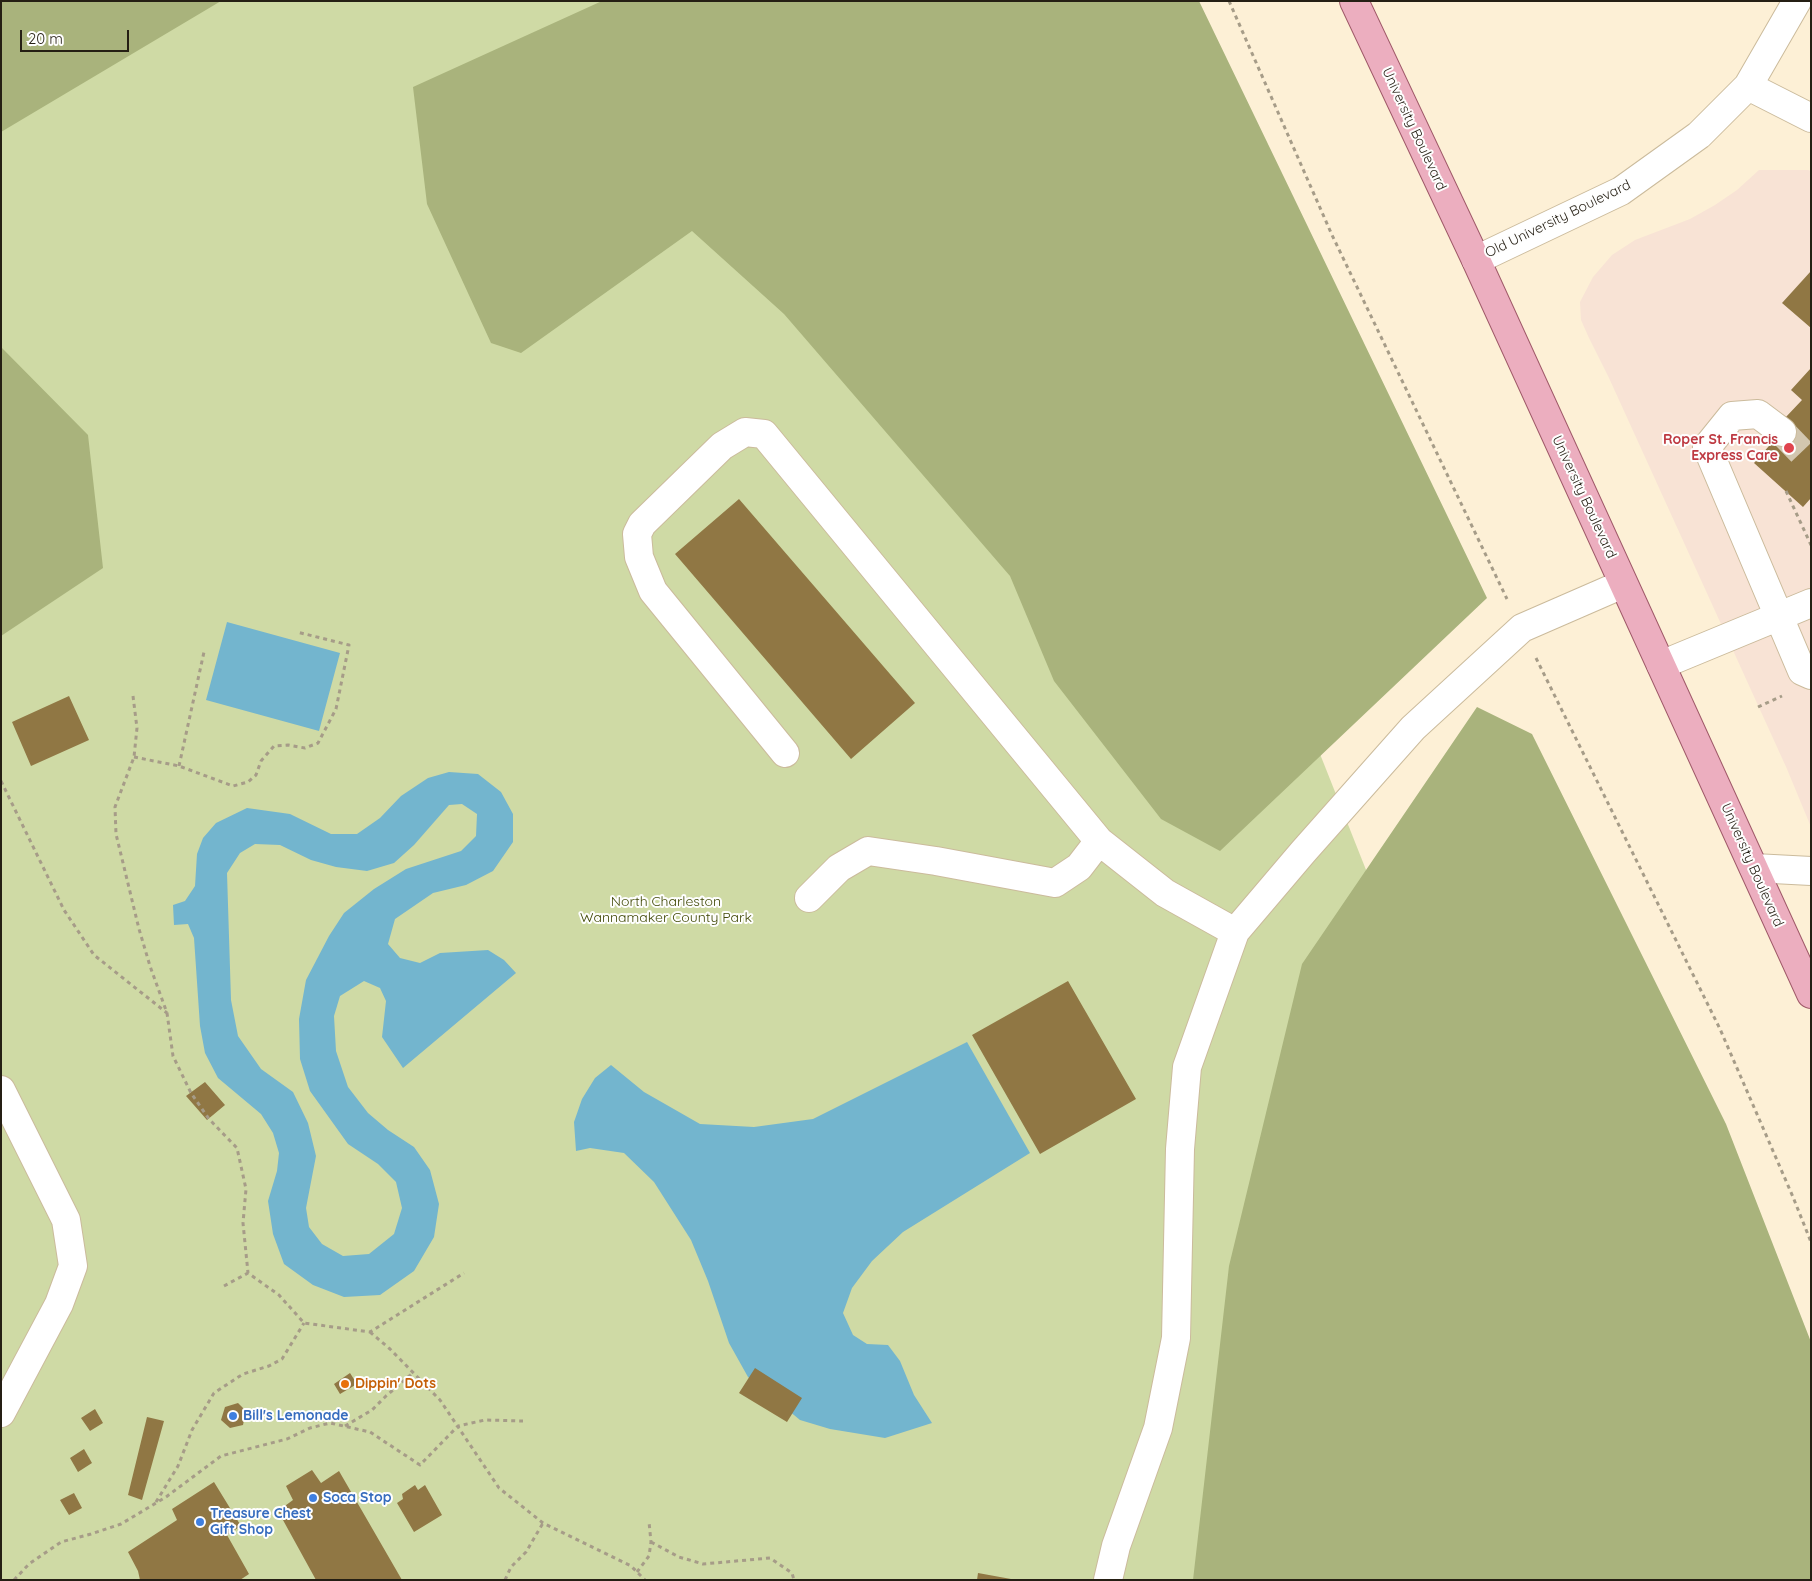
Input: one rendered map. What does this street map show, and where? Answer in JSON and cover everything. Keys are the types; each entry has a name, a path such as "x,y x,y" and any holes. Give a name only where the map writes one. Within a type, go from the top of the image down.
{"main road":[{"name":"University Boulevard","path":"1354,1 1476,260 1811,993"}],"street":[{"name":"Old University Boulevard","path":"1476,260 1621,191 1699,135 1748,86 1797,1"},
{"path":"1748,86 1811,118"},
{"path":"1782,432 1758,414 1732,416 1707,447 1802,671 1811,675"},
{"path":"786,753 653,591 639,556 638,534 642,524 722,446 745,432 764,434 1099,841 1165,893 1236,932"},
{"path":"1108,1580 1116,1546 1158,1428 1176,1338 1180,1148 1187,1067 1236,932 1302,852 1413,728 1522,628 1623,584"},
{"path":"1661,665 1811,603"},
{"path":"809,898 839,868 868,851 936,861 1055,883 1079,867 1099,841"},
{"path":"1754,868 1811,872"},
{"path":"1,1090 66,1220 73,1266 59,1304 1,1413"}],"path":[{"path":"1229,1 1332,235 1522,628 1720,1029 1811,1242"},
{"path":"1786,492 1811,545"},
{"path":"134,757 179,766 233,786 248,782 256,775 261,760 274,746 288,745 305,748 318,743 336,709 349,645 297,632"},
{"path":"179,766 204,652"},
{"path":"133,696 137,728 134,757 115,807 116,834 139,929 167,1013 173,1056 191,1094 209,1119 237,1148 246,1189 243,1223 248,1273 280,1295 304,1323 370,1332 414,1372 440,1400 499,1488 543,1523 630,1566 645,1580"},
{"path":"1,781 64,910 94,955 167,1013"},
{"path":"370,1332 464,1272"},
{"path":"224,1286 248,1273"},
{"path":"155,1503 178,1466 192,1430 214,1393 243,1374 269,1366 282,1359 304,1323"},
{"path":"344,1426 372,1410 414,1372"},
{"path":"14,1580 29,1564 61,1542 121,1524 155,1503 221,1456 288,1439 310,1428 330,1423 370,1432 420,1465 458,1426 485,1420 523,1421"},
{"path":"637,1572 649,1556 651,1542 649,1522"},
{"path":"505,1580 511,1567 526,1552 543,1523"},
{"path":"651,1542 679,1557 703,1564 770,1558 792,1573 794,1580"}],"shaded area":[{"path":"1759,170 1811,171 1811,827 1787,769 1581,320 1580,302 1593,277 1612,255 1635,240 1690,219 1715,205 1737,190"}],"green space":[{"name":"North Charleston Wannamaker County Park","path":"1,1 1021,1 1648,1580 1,1580"},
{"path":"1,1 221,1 1,132"},
{"path":"602,1 1199,1 1487,598 1220,851 1161,819 1054,681 1010,576 784,314 692,231 521,353 491,343 427,204 413,87"},
{"path":"1,347 88,435 103,568 1,636"},
{"path":"1477,707 1532,734 1726,1124 1811,1342 1811,1580 1193,1580 1229,1266 1302,964"}],"water":[{"path":"227,622 340,653 319,731 206,700"},
{"path":"449,772 478,774 501,792 513,814 513,842 493,871 466,885 433,893 395,919 388,944 400,958 420,963 440,953 488,950 504,960 516,973 403,1068 382,1037 386,1001 380,988 364,981 340,996 334,1016 336,1051 348,1087 368,1113 388,1130 414,1147 430,1170 439,1204 434,1237 414,1271 380,1295 344,1297 313,1285 284,1264 273,1234 268,1201 277,1171 279,1153 273,1133 261,1114 218,1078 205,1053 200,1026 194,938 188,924 174,925 173,905 185,901 195,886 197,854 203,838 216,823 247,808 290,814 331,834 357,834 380,818 401,796 428,778","holes":["462,804 477,814 476,836 461,851 406,869 374,889 344,913 329,936 306,980 299,1019 300,1059 310,1091 348,1144 378,1164 396,1182 402,1208 394,1234 369,1254 343,1256 322,1244 309,1227 306,1208 316,1156 308,1123 293,1092 261,1069 238,1036 231,1000 227,873 240,853 255,844 280,845 311,860 336,867 367,871 394,863 414,845 449,805"]},
{"path":"967,1042 1030,1153 903,1232 872,1261 852,1288 843,1313 853,1335 867,1344 888,1345 900,1361 914,1395 932,1423 885,1438 830,1429 800,1420 748,1377 729,1343 708,1281 691,1240 654,1182 624,1153 590,1148 576,1151 574,1122 582,1099 595,1078 611,1065 644,1092 700,1124 754,1127 813,1119"}],"building":[{"path":"1811,271 1811,328 1782,303"},
{"name":"Roper St. Francis Express Care","path":"1811,368 1811,498 1803,507 1754,463 1790,422 1785,418 1802,400 1791,390"},
{"path":"739,499 915,703 851,759 675,554"},
{"path":"69,696 89,740 31,766 12,722"},
{"path":"1068,981 1136,1099 1040,1154 972,1035"},
{"path":"205,1082 225,1105 207,1120 186,1096"},
{"path":"755,1368 802,1398 787,1422 739,1393"},
{"name":"Dippin' Dots","path":"350,1373 357,1384 340,1394 334,1384"},
{"name":"Bill's Lemonade","path":"238,1403 246,1411 243,1425 230,1428 221,1420 225,1407"},
{"path":"95,1409 103,1423 90,1431 81,1418"},
{"path":"147,1417 164,1421 142,1500 128,1495"},
{"path":"84,1449 92,1463 78,1472 70,1458"},
{"path":"312,1470 321,1483 339,1471 402,1580 316,1580 278,1511 293,1500 286,1486"},
{"path":"214,1482 241,1526 227,1535 249,1574 240,1580 140,1580 138,1571 128,1552 177,1520 172,1509"},
{"path":"415,1485 418,1490 425,1485 442,1515 414,1532 397,1503 403,1499 402,1494"},
{"path":"74,1493 82,1508 69,1515 60,1500"},
{"path":"978,1573 1011,1579 1011,1580 977,1580"}],"tunnel":[{"path":"1782,432 1811,462"}],"place":[{"name":"Roper St. Francis Express Care","path":"1789,448"},
{"name":"Dippin' Dots","path":"345,1384"},
{"name":"Bill's Lemonade","path":"233,1416"},
{"name":"Soca Stop","path":"313,1498"},
{"name":"Treasure Chest Gift Shop","path":"200,1522"}]}
